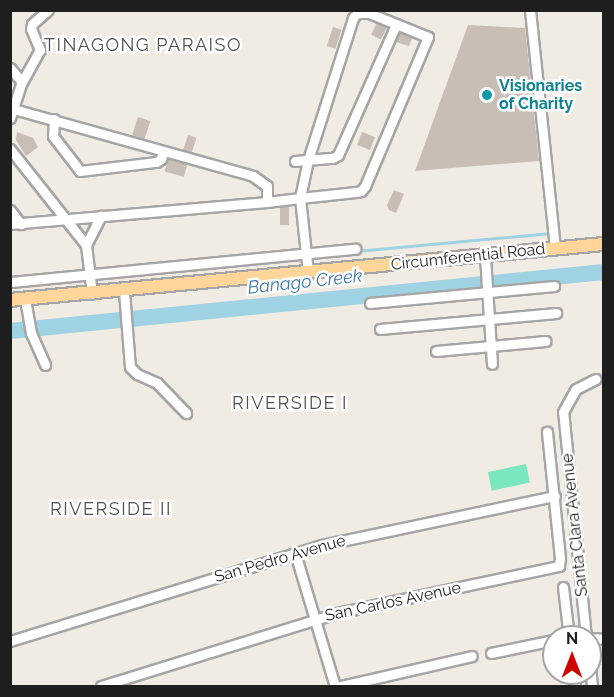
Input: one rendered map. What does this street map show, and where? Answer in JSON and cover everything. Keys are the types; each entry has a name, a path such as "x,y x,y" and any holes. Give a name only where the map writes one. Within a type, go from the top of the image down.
{"main road":[{"name":"Circumferential Road","path":"10,300 25,299 90,281 124,291 216,269 306,261 485,256 603,244"}],"street":[{"path":"48,10 32,24 31,29 40,50 22,82 11,111 54,119 253,176 267,186 267,202"},
{"path":"530,10 555,249"},
{"path":"10,210 16,224 267,202 300,198 356,192 365,186 427,42 428,37 425,34 369,13 357,13 353,18 308,160 300,198 306,261"},
{"path":"295,161 333,158 342,149 396,25"},
{"path":"10,68 22,82"},
{"path":"54,119 53,136 80,171 156,162 161,159 164,152"},
{"path":"10,149 86,245"},
{"path":"90,281 86,245 101,216"},
{"path":"10,282 90,281 306,261 356,249"},
{"path":"485,256 492,363"},
{"path":"370,303 487,290 554,286"},
{"path":"124,291 130,367 136,374 157,383 186,413"},
{"path":"25,299 30,328 45,365"},
{"path":"380,329 556,313"},
{"path":"436,351 546,341"},
{"name":"Santa Clara Avenue","path":"585,625 563,412 576,389 596,379"},
{"name":"San Carlos Avenue","path":"101,687 315,619 559,566 555,496 547,432"},
{"name":"San Pedro Avenue","path":"10,641 295,553 368,534 555,496"},
{"path":"295,553 335,687"},
{"name":"Santa Clara Avenue","path":"563,587 568,625"},
{"path":"491,653 542,642"},
{"path":"341,687 472,656"}],"green space":[{"path":"526,464 530,483 492,491 488,472"}],"building":[{"path":"377,23 387,28 381,40 371,35"},
{"name":"Visionaries of Charity","path":"468,25 525,28 539,161 415,171"},
{"path":"333,27 342,30 335,49 327,46"},
{"path":"400,33 412,38 409,46 396,42"},
{"path":"138,117 150,121 144,139 132,135"},
{"path":"17,132 33,138 38,147 26,156 16,140"},
{"path":"362,132 375,137 370,150 357,145"},
{"path":"188,135 197,138 192,153 183,150"},
{"path":"168,159 187,164 184,177 165,172"},
{"path":"394,190 404,194 396,213 389,210 387,205"},
{"path":"280,207 289,207 289,225 280,225"}],"waterway":[{"path":"356,251 551,233"},
{"name":"Banago Creek","path":"10,331 604,272"}],"place":[{"name":"Visionaries of Charity","path":"487,95"}],"district":[{"name":"TINAGONG PARAISO","path":"143,45"},
{"name":"RIVERSIDE I","path":"290,403"},
{"name":"RIVERSIDE II","path":"111,509"}]}
